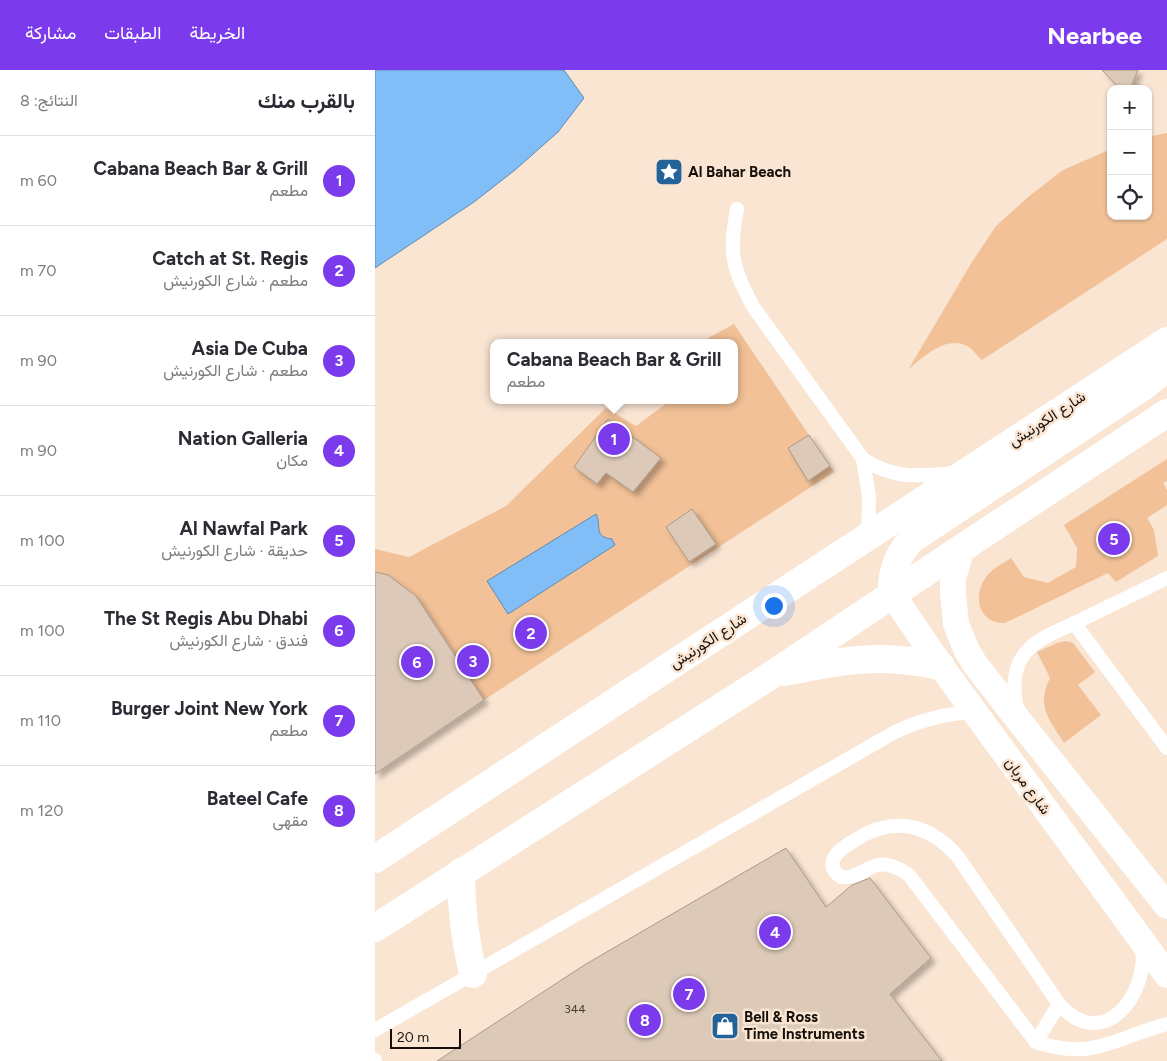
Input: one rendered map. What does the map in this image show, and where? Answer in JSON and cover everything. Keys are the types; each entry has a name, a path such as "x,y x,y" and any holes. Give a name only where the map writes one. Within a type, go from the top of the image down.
{"main road":[{"name":"شارع الكورنيش","path":"375,858 1167,340"},
{"path":"893,594 892,581 896,561 912,539 1144,386 1167,367"},
{"path":"375,928 773,674 1167,413"},
{"path":"773,674 825,664 879,659 900,659 941,666"},
{"path":"461,872 464,927 473,974"}],"street":[{"path":"962,548 953,578 956,624 975,664 1167,906"},
{"name":"شارع مربان","path":"893,594 941,666 1167,975"}],"lane":[{"path":"737,210 732,243 737,270 744,290 760,316 863,459 870,464 902,475 918,476 966,472"},
{"path":"863,459 869,497 868,536"},
{"path":"1020,722 1014,684 1017,666 1028,649 1037,642 1074,623 1167,578"},
{"path":"1074,623 1167,748"},
{"path":"375,1030 895,732 914,723 938,716 975,712"},
{"path":"1141,940 1143,952 1140,978 1131,1000 1116,1016 1107,1020 1086,1022 1075,1018 1059,1004 958,857 948,845 936,836 922,829 908,826 881,828 846,845 833,860 832,867 835,873 841,877 847,878 871,866 881,864 909,874 1036,1042 1047,1050 1071,1058 1098,1057 1150,1030 1167,1024"},
{"path":"1036,1042 1059,1004"}],"shaded area":[{"path":"1167,133 1167,239 982,360 967,346 951,343 935,349 908,370 972,262 996,226 1028,197 1063,170 1107,151 1107,220 1152,220 1152,136"},
{"path":"734,324 834,472 484,700 416,596 388,576 375,572 375,549 409,557 506,506 606,408 636,426 666,404 738,404 738,339 706,339"},
{"path":"1167,459 1167,481 1163,483 1167,490 1167,505 1147,518 1154,530 1158,556 1116,582 1108,573 1005,623 989,619 984,614 979,600 979,592 986,577 991,572 1011,558 1024,577 1048,583 1076,567 1077,548 1064,525"},
{"path":"1066,641 1073,643 1095,672 1078,685 1101,715 1064,743 1046,712 1044,697 1050,678 1037,652"}],"water":[{"path":"375,70 564,70 584,98 558,132 515,170 474,202 375,268"},
{"path":"596,514 600,533 606,538 612,539 615,545 508,614 487,581"}],"building":[{"path":"1102,70 1138,70 1132,85 1116,85"},
{"path":"608,419 661,458 633,492 606,473 597,484 574,467"},
{"path":"809,435 830,466 808,481 788,448"},
{"path":"692,509 716,544 689,562 666,527"},
{"path":"375,572 388,575 416,596 484,700 375,774"},
{"path":"786,848 826,907 852,885 870,878 931,958 890,994 942,1061 437,1061 586,964"}],"place":[{"name":"Al Bahar Beach","path":"669,172"},
{"name":"Cabana Beach Bar & Grill","path":"614,439"},
{"name":"Al Nawfal Park","path":"1114,539"},
{"name":"Catch at St. Regis","path":"531,633"},
{"name":"Asia De Cuba","path":"473,661"},
{"name":"The St Regis Abu Dhabi","path":"417,662"},
{"name":"Nation Galleria","path":"775,932"},
{"name":"Burger Joint New York","path":"689,994"},
{"name":"Bateel Cafe","path":"645,1020"},
{"name":"Bell & Ross Time Instruments","path":"725,1026"}]}
